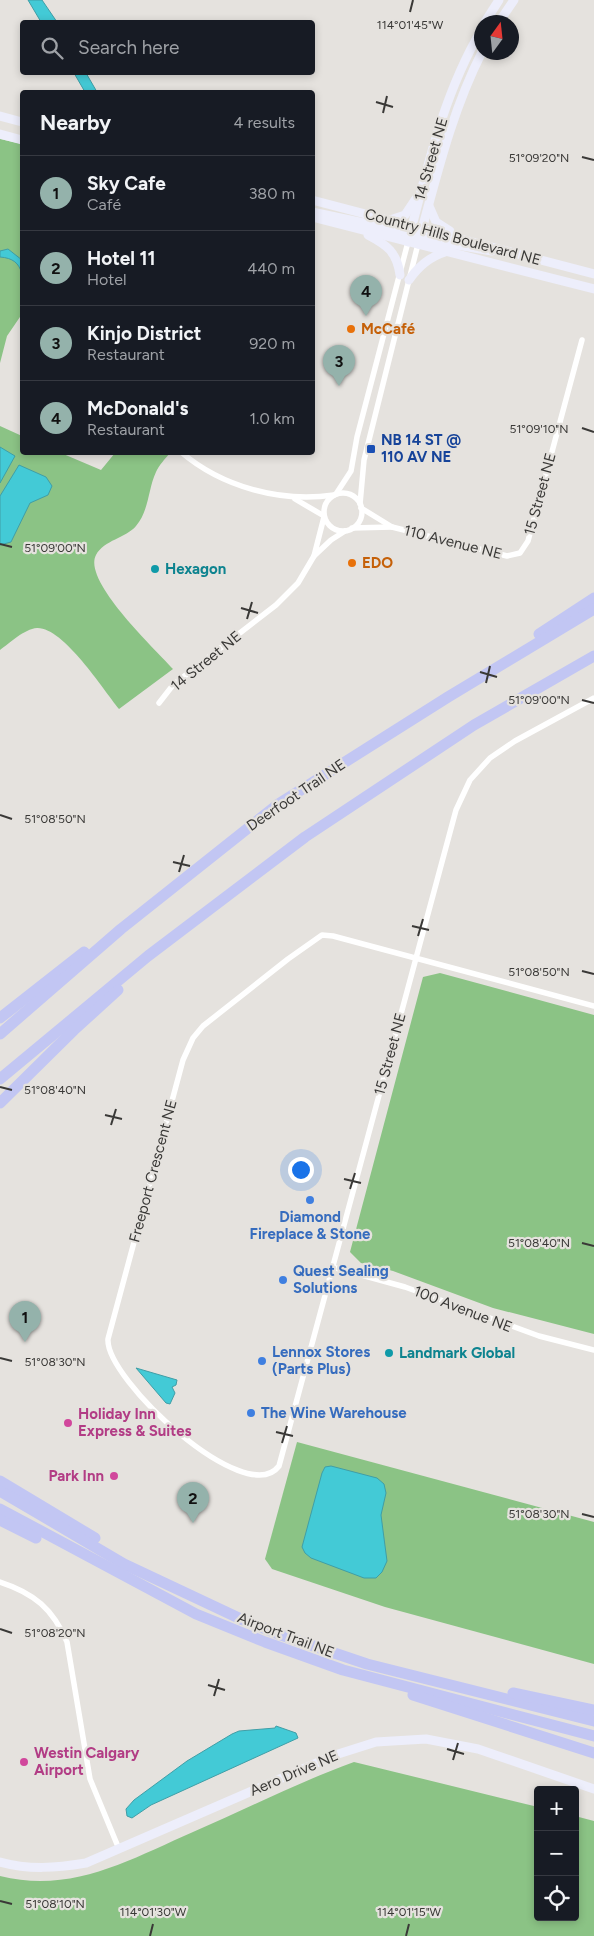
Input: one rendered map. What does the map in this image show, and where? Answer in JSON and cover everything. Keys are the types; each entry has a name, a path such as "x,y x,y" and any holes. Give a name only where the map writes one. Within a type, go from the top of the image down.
{"highway":[{"path":"448,697 495,663 594,598"},
{"name":"Deerfoot Trail NE","path":"0,1034 121,929 277,805 448,697 594,609"},
{"path":"0,1079 148,956 305,837 474,725 594,656"},
{"path":"542,687 594,660"},
{"path":"0,1018 104,936 121,929"},
{"path":"0,1103 74,1030 174,938"},
{"path":"0,1481 140,1566 243,1620"},
{"name":"Airport Trail NE","path":"0,1491 124,1564 243,1620 367,1664 594,1721"},
{"name":"Airport Trail NE","path":"0,1509 196,1614 343,1670 594,1736"},
{"path":"0,1520 125,1583 196,1614"},
{"path":"367,1664 594,1710"},
{"path":"343,1670 436,1704 594,1753"}],"street":[{"path":"490,15 500,0"},
{"path":"504,15 514,0"},
{"name":"14 Street NE","path":"335,494 351,470 365,407 422,189 451,93 474,43"},
{"name":"14 Street NE","path":"361,506 364,460 419,241 460,101 478,60"},
{"path":"0,116 20,121"},
{"path":"0,134 20,139"},
{"path":"391,220 406,215 422,189"},
{"name":"Country Hills Boulevard NE","path":"315,201 391,220 411,233 419,241 445,252 594,289"},
{"path":"429,206 436,222 441,227 473,241"},
{"path":"315,213 411,233"},
{"name":"Country Hills Boulevard NE","path":"315,218 354,228 411,233 423,228 594,274"},
{"path":"354,228 387,244 396,256 400,274"},
{"path":"419,241 529,256"},
{"path":"409,280 416,269 434,256 445,252"},
{"name":"15 Street NE","path":"514,556 523,551 528,541 582,340"},
{"path":"365,407 372,417 373,426"},
{"path":"184,455 194,464 237,485 293,498 324,516 332,528 345,531 352,528 361,517 361,506 353,496 335,494 293,498"},
{"path":"324,516 325,503 335,494"},
{"name":"110 Avenue NE","path":"361,506 392,527"},
{"name":"14 Street NE","path":"159,703 173,685 276,605 298,583 314,556 324,516"},
{"name":"110 Avenue NE","path":"352,528 392,527 507,556 514,556"},
{"name":"14 Street NE","path":"314,556 345,531"},
{"name":"15 Street NE","path":"273,1472 280,1462 456,810 470,780 490,758 515,741 594,698"},
{"name":"Freeport Crescent NE","path":"273,1472 263,1475 237,1470 195,1447 168,1424 134,1387 113,1357 108,1346 178,1079 187,1049 203,1026 288,959 322,935 415,958"},
{"path":"415,958 594,1006"},
{"name":"100 Avenue NE","path":"332,1267 405,1287 539,1336 594,1350"},
{"path":"0,1582 36,1597 49,1609 60,1625 67,1642 90,1779 120,1849"},
{"name":"Aero Drive NE","path":"0,1862 13,1866 51,1869 86,1863 335,1755 376,1742 426,1739 478,1749 594,1789"}],"green space":[{"path":"0,139 20,144 20,317 7,336 0,363"},
{"path":"0,426 20,435 20,455 66,455 101,470 113,455 168,455 156,472 146,507 140,520 132,530 100,550 96,555 95,567 100,581 123,615 173,669 119,709 82,661 59,637 47,630 37,628 27,631 0,650"},
{"path":"440,973 594,1015 594,1334 493,1308 393,1271 361,1263 350,1252 423,977"},
{"path":"297,1442 594,1522 594,1664 385,1607 272,1569 265,1559"},
{"path":"354,1762 534,1806 534,1921 579,1921 579,1817 594,1821 594,1936 0,1936 0,1876 52,1881 100,1871 123,1863"}],"water":[{"path":"28,0 42,0 56,20 40,20"},
{"path":"75,75 87,75 96,90 84,90"},
{"path":"8,249 20,258 20,269 15,262 0,257 0,251"},
{"path":"0,447 15,456 0,483"},
{"path":"19,465 46,477 52,486 48,495 30,503 11,542 0,545 0,496"},
{"path":"136,1368 177,1380 176,1385 172,1387 175,1393 170,1404 166,1403"},
{"path":"331,1466 377,1478 384,1484 386,1493 381,1515 387,1561 382,1572 376,1578 364,1578 311,1558 302,1547 322,1473 325,1467"},
{"path":"276,1726 296,1733 298,1738 151,1805 132,1818 127,1816 126,1809 134,1800 187,1761 239,1731 275,1728"}],"place":[{"name":"McDonald's","path":"366,316"},
{"name":"McCafé","path":"351,329"},
{"name":"Kinjo District","path":"339,386"},
{"name":"NB 14 ST @ 110 AV NE","path":"371,449"},
{"name":"EDO","path":"352,563"},
{"name":"Hexagon","path":"155,569"},
{"name":"Diamond Fireplace & Stone","path":"310,1200"},
{"name":"Quest Sealing Solutions","path":"283,1280"},
{"name":"Sky Cafe","path":"25,1342"},
{"name":"Landmark Global","path":"389,1353"},
{"name":"Lennox Stores (Parts Plus)","path":"262,1361"},
{"name":"The Wine Warehouse","path":"251,1413"},
{"name":"Holiday Inn Express & Suites","path":"68,1423"},
{"name":"Park Inn","path":"114,1476"},
{"name":"Hotel 11","path":"193,1523"},
{"name":"Westin Calgary Airport","path":"24,1762"}]}
